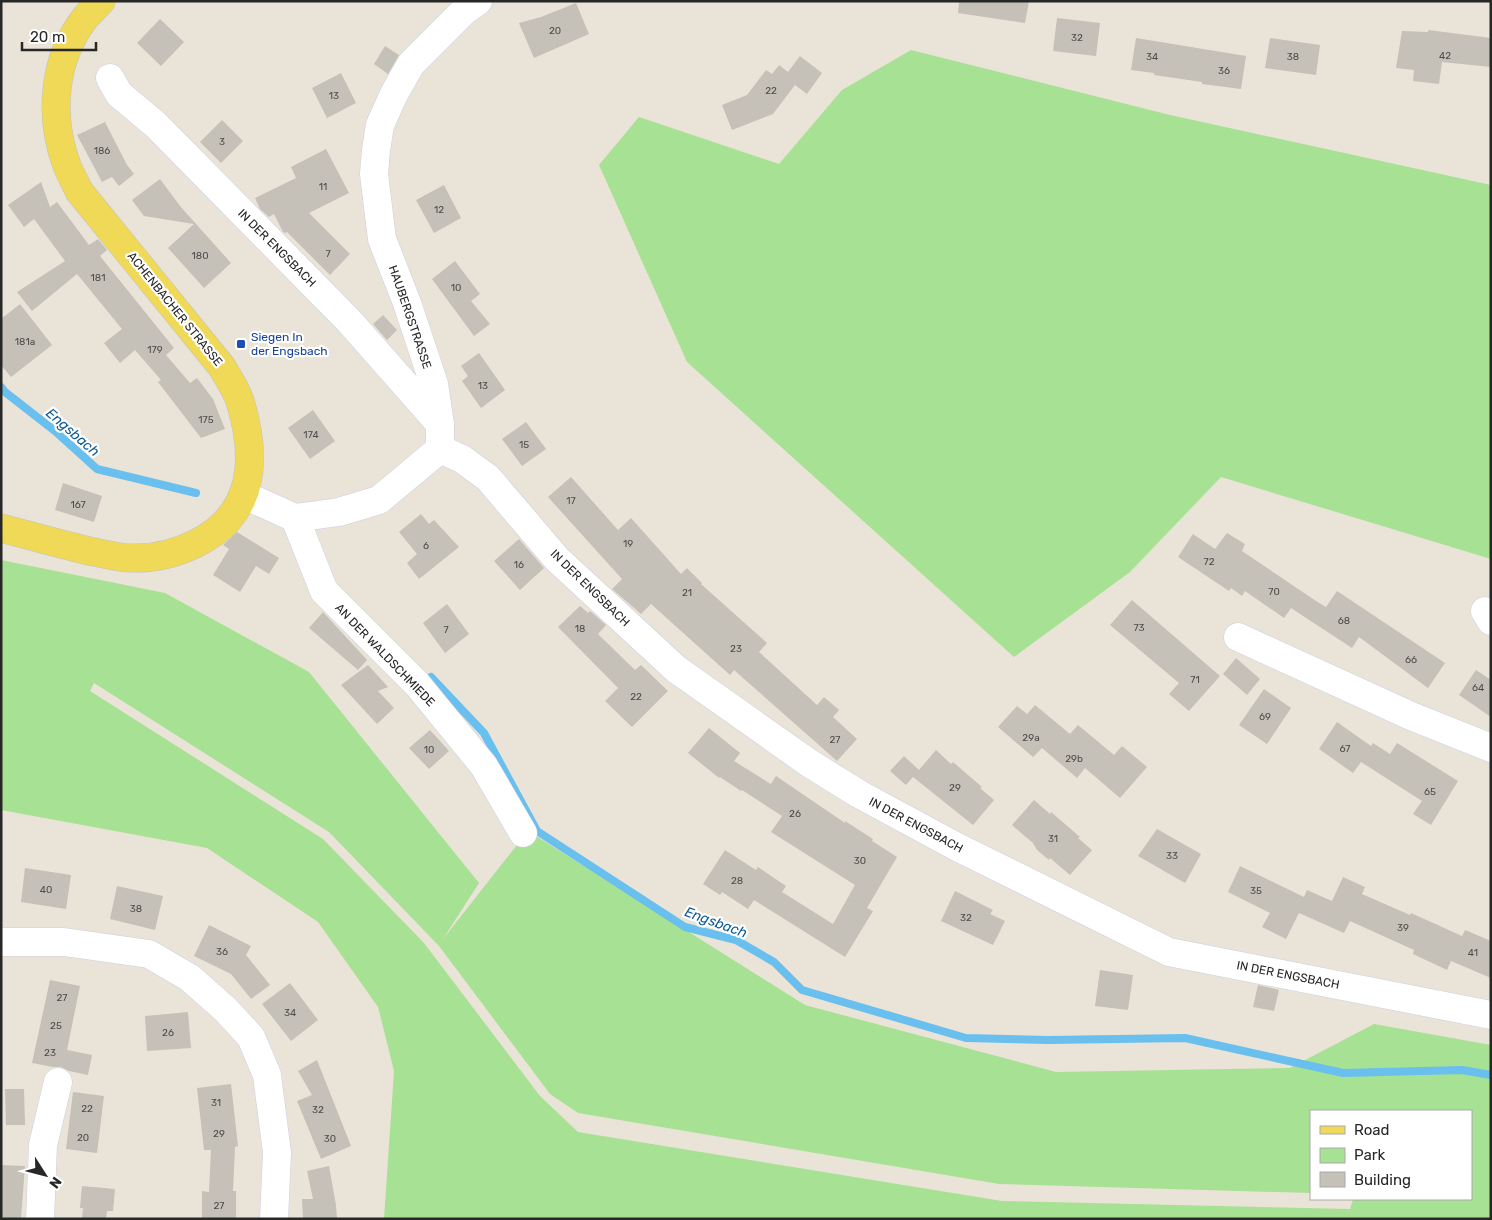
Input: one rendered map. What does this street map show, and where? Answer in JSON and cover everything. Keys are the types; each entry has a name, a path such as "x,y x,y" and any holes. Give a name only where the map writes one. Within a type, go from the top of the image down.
{"main road":[{"name":"ACHENBACHER STRASSE","path":"1,528 111,556 131,558 162,556 183,550 205,539 221,526 234,512 244,495 250,466 248,438 239,399 222,367 202,340 79,191 66,164 59,141 55,112 57,86 62,63 70,42 85,18 101,1"}],"street":[{"name":"HAUBERGSTRASSE","path":"440,437 434,384 407,303 382,239 374,174 376,150 380,125 394,94 411,64 464,11 478,1"},
{"name":"IN DER ENGSBACH","path":"110,78 119,94 156,125 350,322 440,437 462,459 488,478 557,559 676,669 809,763 859,794 957,847 1170,952 1491,1015"},
{"path":"244,495 295,518 339,512 378,500 440,437"},
{"name":"AN DER WALDSCHMIEDE","path":"295,518 324,591 423,692 484,766 523,833"},
{"path":"1238,637 1411,716 1491,748"},
{"path":"1,942 64,942 149,954 190,978 226,1010 251,1037 267,1075 277,1153 274,1219"},
{"path":"40,1219 44,1146 58,1082"}],"green space":[{"path":"911,50 1170,115 1491,185 1491,559 1221,477 1130,572 1014,657 687,362 599,165 639,117 779,164 842,90"},
{"path":"1,560 165,593 309,672 479,883 443,939 528,831 805,1005 1056,1072 1290,1068 1374,1024 1491,1045 1491,1219 384,1219 394,1071 378,1007 318,922 207,848 1,810","holes":["94,683 329,832 439,946 550,1094 578,1113 999,1184 1310,1193 1310,1110 1472,1110 1472,1200 1353,1200 1350,1209 1002,1201 578,1132 540,1096 424,943 323,839 90,691"]}],"building":[{"path":"959,1 1029,1 1025,23 958,13"},
{"path":"576,3 589,34 534,58 519,23 541,17"},
{"path":"1057,18 1100,23 1096,56 1053,51"},
{"path":"160,19 184,42 161,66 137,43"},
{"path":"1428,30 1491,38 1491,67 1442,62 1439,84 1413,81 1414,70 1396,68 1402,31 1428,32"},
{"path":"1136,38 1246,56 1241,89 1202,84 1202,82 1131,70"},
{"path":"1270,38 1320,45 1316,75 1265,68"},
{"path":"385,46 399,55 388,74 374,64"},
{"path":"800,56 822,73 807,94 795,85 773,114 732,130 722,105 747,95 766,70 772,74 779,65 788,72"},
{"path":"341,73 356,103 327,118 312,88"},
{"path":"222,120 243,141 221,163 200,142"},
{"path":"105,122 127,165 134,174 119,186 112,177 102,182 77,135"},
{"path":"326,149 349,193 309,213 350,254 330,275 287,232 283,232 274,214 269,217 260,209 255,198 296,178 291,167"},
{"path":"160,179 180,206 231,263 204,288 168,248 194,224 144,216 132,200"},
{"path":"41,182 50,207 57,202 89,245 98,239 107,250 100,256 174,348 166,355 190,383 197,378 213,399 225,429 201,438 158,382 161,380 135,350 120,363 104,343 122,329 77,274 32,311 17,292 65,261 34,219 24,227 8,205"},
{"path":"444,185 461,218 434,233 416,200"},
{"path":"455,261 480,294 471,301 490,324 474,336 432,279"},
{"path":"20,304 52,345 11,377 1,365 1,319"},
{"path":"383,315 397,330 387,340 373,324"},
{"path":"479,353 505,390 481,408 462,381 468,376 461,366"},
{"path":"313,410 335,441 310,459 288,428"},
{"path":"526,422 546,449 522,466 502,439"},
{"path":"571,477 618,530 631,518 681,574 687,568 701,584 767,643 759,652 817,705 824,697 839,710 833,717 857,739 837,761 734,670 730,675 651,604 641,614 612,589 622,579 548,497"},
{"path":"63,483 102,496 94,522 55,510"},
{"path":"421,514 429,524 434,520 459,547 419,579 407,563 417,554 399,532"},
{"path":"237,532 279,558 269,574 256,566 240,592 213,575 229,549 223,545"},
{"path":"1227,533 1245,544 1242,551 1326,607 1337,591 1445,663 1428,688 1359,637 1352,648 1291,608 1284,618 1245,591 1242,596 1231,588 1229,591 1178,557 1193,534 1215,549"},
{"path":"519,539 544,568 520,590 494,561"},
{"path":"1132,600 1220,676 1189,711 1169,694 1179,683 1110,625"},
{"path":"447,604 469,634 445,653 423,623"},
{"path":"580,606 588,613 590,611 606,625 598,634 635,670 641,665 668,691 632,727 605,701 618,688 558,627"},
{"path":"323,612 367,660 358,670 309,628"},
{"path":"1236,658 1260,679 1247,695 1223,674"},
{"path":"368,665 388,687 378,691 394,708 377,724 341,685"},
{"path":"1476,670 1491,680 1491,717 1459,695"},
{"path":"1264,689 1291,708 1267,744 1239,725"},
{"path":"1035,705 1070,734 1078,725 1114,755 1122,746 1147,767 1120,798 1085,768 1077,778 1042,748 1033,757 998,727 1017,706 1027,714"},
{"path":"1337,722 1371,746 1373,743 1390,754 1397,743 1458,781 1431,825 1413,814 1422,801 1361,762 1353,773 1319,749"},
{"path":"709,728 740,753 734,761 771,784 776,776 845,823 845,821 873,839 872,841 897,857 867,908 873,911 845,957 754,900 748,909 722,892 720,895 703,884 725,850 756,870 758,867 786,886 782,892 833,924 855,885 771,832 782,816 742,790 719,778 688,753"},
{"path":"430,730 449,751 429,769 409,748"},
{"path":"936,750 951,764 953,762 982,787 980,788 994,800 973,825 913,777"},
{"path":"904,756 919,770 906,785 890,771"},
{"path":"1034,800 1080,837 1078,838 1092,850 1070,875 1037,850 1033,843 1012,825"},
{"path":"1157,829 1201,854 1185,883 1138,856"},
{"path":"1240,866 1304,897 1307,890 1332,901 1343,877 1365,887 1362,894 1410,915 1411,913 1462,936 1465,930 1491,941 1491,978 1451,961 1447,970 1413,954 1414,950 1350,921 1344,933 1299,913 1286,939 1262,927 1270,913 1228,892"},
{"path":"25,868 71,875 66,909 21,902"},
{"path":"117,886 163,896 155,930 110,919"},
{"path":"955,891 993,910 990,914 1005,921 993,945 941,921"},
{"path":"209,925 251,946 246,955 270,985 251,999 231,974 194,956"},
{"path":"1100,970 1133,975 1128,1010 1095,1006"},
{"path":"50,980 80,986 67,1050 92,1055 88,1075 69,1071 61,1067 32,1063"},
{"path":"290,983 318,1020 291,1041 262,1004"},
{"path":"1258,985 1279,990 1274,1011 1253,1007"},
{"path":"188,1012 191,1048 147,1051 145,1016"},
{"path":"317,1060 351,1146 321,1159 297,1101 312,1095 298,1071"},
{"path":"231,1084 238,1146 235,1147 233,1191 236,1191 236,1219 202,1219 202,1191 209,1192 211,1150 204,1150 197,1088"},
{"path":"5,1089 24,1089 25,1125 6,1125"},
{"path":"73,1092 104,1096 97,1153 66,1149"},
{"path":"1,1165 25,1166 21,1219 1,1219"},
{"path":"329,1166 337,1219 303,1219 302,1199 313,1199 307,1171"},
{"path":"82,1186 115,1189 113,1211 107,1211 106,1219 82,1219 83,1208 80,1208"}],"waterway":[{"name":"Engsbach","path":"1,387 55,431 97,469 196,493"},
{"name":"Engsbach","path":"431,677 484,733 537,831 685,927 736,940 774,962 802,990 966,1038 1048,1040 1185,1038 1343,1073 1462,1070 1491,1075"}],"place":[{"name":"Siegen In der Engsbach","path":"241,344"}]}
